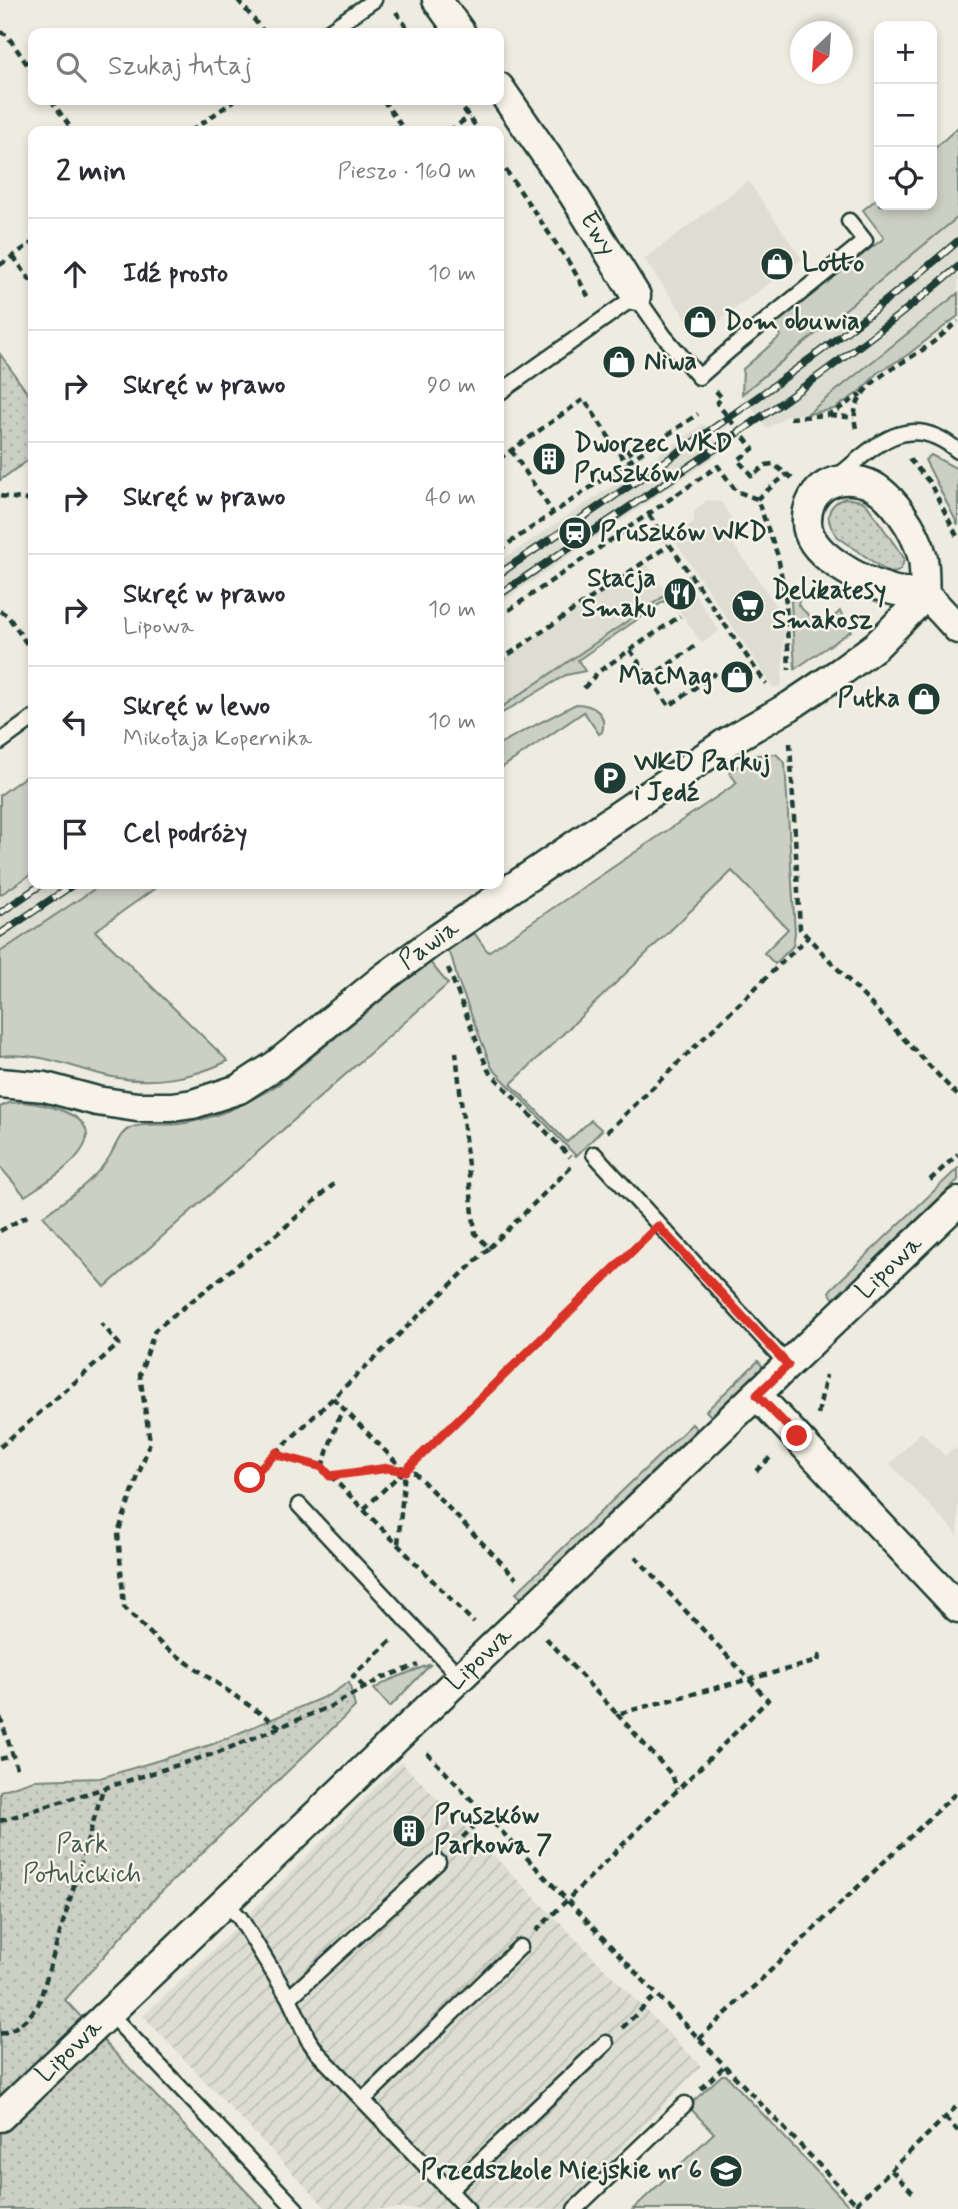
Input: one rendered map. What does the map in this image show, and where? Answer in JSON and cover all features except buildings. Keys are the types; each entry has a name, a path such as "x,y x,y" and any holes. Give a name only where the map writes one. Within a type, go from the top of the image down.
{"street":[{"path":"437,0 457,28"},
{"name":"Ewy","path":"504,95 573,194 636,296"},
{"path":"925,596 923,561 917,539 883,492 864,482 852,480 823,489 810,503 807,524 814,545 823,555 870,582 894,591 925,596 958,629"},
{"name":"Pawia","path":"0,1083 45,1087 114,1105 150,1108 193,1104 217,1098 239,1088 276,1065 425,947 704,757 790,706 842,671 877,645 925,596"},
{"name":"Lipowa","path":"0,2117 958,1202"},
{"path":"757,1395 958,1608"}],"lane":[{"path":"333,28 374,0"},
{"name":"Ewy","path":"636,296 664,336 699,377 865,241 849,221"},
{"path":"504,389 636,296"},
{"path":"823,489 874,446 901,432 923,432 939,438 958,451"},
{"path":"0,741 28,721"},
{"path":"597,1147 658,1226 788,1365"},
{"path":"299,1505 461,1678"},
{"path":"289,1998 438,1862"},
{"path":"225,1902 240,1918 289,1998 317,2052 467,2209"},
{"path":"363,2100 520,1947"},
{"path":"108,2013 296,2209"},
{"path":"449,2191 606,2043"},
{"path":"575,2209 685,2104"}],"path":[{"path":"238,0 261,28"},
{"path":"391,5 407,28"},
{"path":"0,32 7,35 28,66"},
{"path":"55,105 69,126"},
{"path":"198,126 227,105"},
{"path":"387,105 401,126"},
{"path":"461,105 475,126"},
{"path":"456,126 469,117"},
{"path":"504,167 572,267 593,305"},
{"path":"0,265 28,246"},
{"path":"13,256 28,277"},
{"path":"827,415 862,393 958,321"},
{"path":"856,428 854,418 862,393"},
{"path":"504,455 584,400 626,463"},
{"path":"723,411 753,449 738,460 752,476 766,465 773,464 787,474 823,489"},
{"path":"504,547 698,414"},
{"path":"790,418 827,415 854,418"},
{"path":"627,449 634,458"},
{"path":"511,450 553,513"},
{"path":"908,457 930,483 958,538"},
{"path":"504,614 718,466 736,491 757,499"},
{"path":"757,499 787,474"},
{"path":"927,493 930,483"},
{"path":"0,496 28,500"},
{"path":"757,499 780,568 786,602 790,681"},
{"path":"649,515 772,693"},
{"path":"504,658 669,545"},
{"path":"0,612 8,617 28,646"},
{"path":"584,688 598,672 680,616"},
{"path":"649,678 698,644"},
{"path":"630,650 669,706 716,673"},
{"path":"790,741 800,929 958,1096"},
{"path":"597,1147 808,937"},
{"path":"250,1478 576,1163 488,1070 445,961"},
{"path":"456,1052 475,1233 489,1248"},
{"path":"281,1727 162,1646 124,1607 118,1533 150,1442 139,1375 155,1330 283,1229 334,1184"},
{"path":"0,1231 29,1215"},
{"path":"364,1509 658,1226"},
{"path":"0,1447 119,1344 101,1323"},
{"path":"813,1419 821,1409 822,1385 830,1367"},
{"path":"332,1398 405,1471"},
{"path":"322,1467 342,1408"},
{"path":"756,1471 777,1451"},
{"path":"277,1452 281,1456 322,1467 474,1623"},
{"path":"330,1476 388,1468 415,1474 516,1578"},
{"path":"398,1545 405,1471"},
{"path":"520,1947 768,1700 628,1549"},
{"path":"364,1687 353,1676 398,1633"},
{"path":"541,1633 673,1776 677,1789"},
{"path":"617,1714 818,1661 820,1653"},
{"path":"0,1821 219,1752 331,1706 384,1677 419,1665"},
{"path":"0,1717 17,1768"},
{"path":"421,1746 861,2209"},
{"path":"0,1759 13,1756"},
{"path":"0,2034 13,2030 30,2017 40,2003 103,1788"},
{"path":"699,2039 958,1791"},
{"path":"438,1862 486,1814"},
{"path":"606,2043 656,1995"},
{"path":"856,2204 958,2105"},
{"path":"945,2118 958,2131"},
{"path":"891,2170 915,2195"}],"shaded area":[{"path":"748,181 802,259 705,331 692,327 644,259"},
{"path":"958,217 958,293 807,414 788,415 767,429 742,394"},
{"path":"704,424 723,451 504,601 504,559"},
{"path":"707,500 721,502 731,518 726,534 779,609 784,622 782,685 774,688 672,537 694,522 694,512"},
{"path":"647,564 663,587 673,578 687,582 719,631 702,643 667,594 504,706 504,660"},
{"path":"28,876 28,889 94,889 0,952 0,895"},
{"path":"921,1432 945,1456 954,1447 958,1452 958,1535 890,1464"},
{"path":"401,1762 701,2066 564,2209 327,2209 143,2016 203,1960"}],"green space":[{"path":"958,127 958,217 742,394 743,369 781,336 772,325 884,238 863,210 874,201 874,210 937,210 937,146"},
{"path":"958,293 958,316 906,356 877,373 862,390 834,409 807,414"},
{"path":"0,354 28,394 28,460 0,480"},
{"path":"931,455 958,469 958,525 925,460"},
{"path":"845,498 862,501 867,505 904,558 898,571 889,573 838,537 831,526 829,515 833,505"},
{"path":"801,587 798,605 822,628 840,611 851,631 795,669 791,602"},
{"path":"667,594 670,597 578,660 585,671 566,675 504,712 504,706"},
{"path":"576,704 593,708 603,720 602,732 599,734 584,712 504,766 504,741"},
{"path":"776,754 785,763 795,933 793,946 775,964 764,953 788,929 732,871 511,1084 567,1142 591,1120 602,1130 576,1156 492,1068 457,978 452,958 446,949 472,930 488,952 737,783 729,772 756,755"},
{"path":"28,775 28,876 0,895 0,795"},
{"path":"94,889 154,889 95,931 228,1061 186,1076 142,1080 112,1077 43,1058 0,1056 0,952"},
{"path":"429,961 448,984 105,1287 43,1216 94,1176 130,1128 179,1124 206,1118 243,1104 267,1091"},
{"path":"22,1102 44,1105 70,1114 86,1128 87,1139 81,1151 69,1164 25,1196 0,1167 0,1107"},
{"path":"958,1168 958,1180 834,1299 829,1292 831,1289"},
{"path":"758,1361 763,1367 711,1416 706,1411"},
{"path":"692,1424 697,1429 521,1598 516,1593"},
{"path":"431,1664 390,1707 374,1689 390,1680"},
{"name":"Park Potulickich","path":"349,1682 355,1707 158,1895 65,2000 263,2209 0,2209 0,1791 34,1780 100,1778 213,1744 331,1694"},
{"path":"722,2075 726,2075 852,2209 633,2209 714,2133 688,2106"}],"railway":[{"path":"504,571 791,373 904,287 958,241"},
{"path":"504,592 790,396 847,355 958,267"},
{"path":"0,913 35,889"},
{"path":"0,934 67,889"}],"place":[{"name":"Lotto","path":"777,264"},
{"name":"Dom obuwia","path":"700,322"},
{"name":"Niwa","path":"619,362"},
{"name":"Dworzec WKD Pruszków","path":"549,459"},
{"name":"Pruszków WKD","path":"575,533"},
{"name":"Stacja Smaku","path":"680,594"},
{"name":"Delikatesy Smakosz","path":"748,606"},
{"name":"MacMag","path":"737,677"},
{"name":"Putka","path":"924,699"},
{"name":"WKD Parkuj i Jedź","path":"610,778"},
{"name":"Pruszków Parkowa 7","path":"409,1831"},
{"name":"Przedszkole Miejskie nr 6","path":"726,2171"}],"route":[{"path":"250,1478 277,1452 281,1456 322,1467 330,1476 388,1468 405,1471 658,1226 788,1365 757,1395 797,1436"}]}
